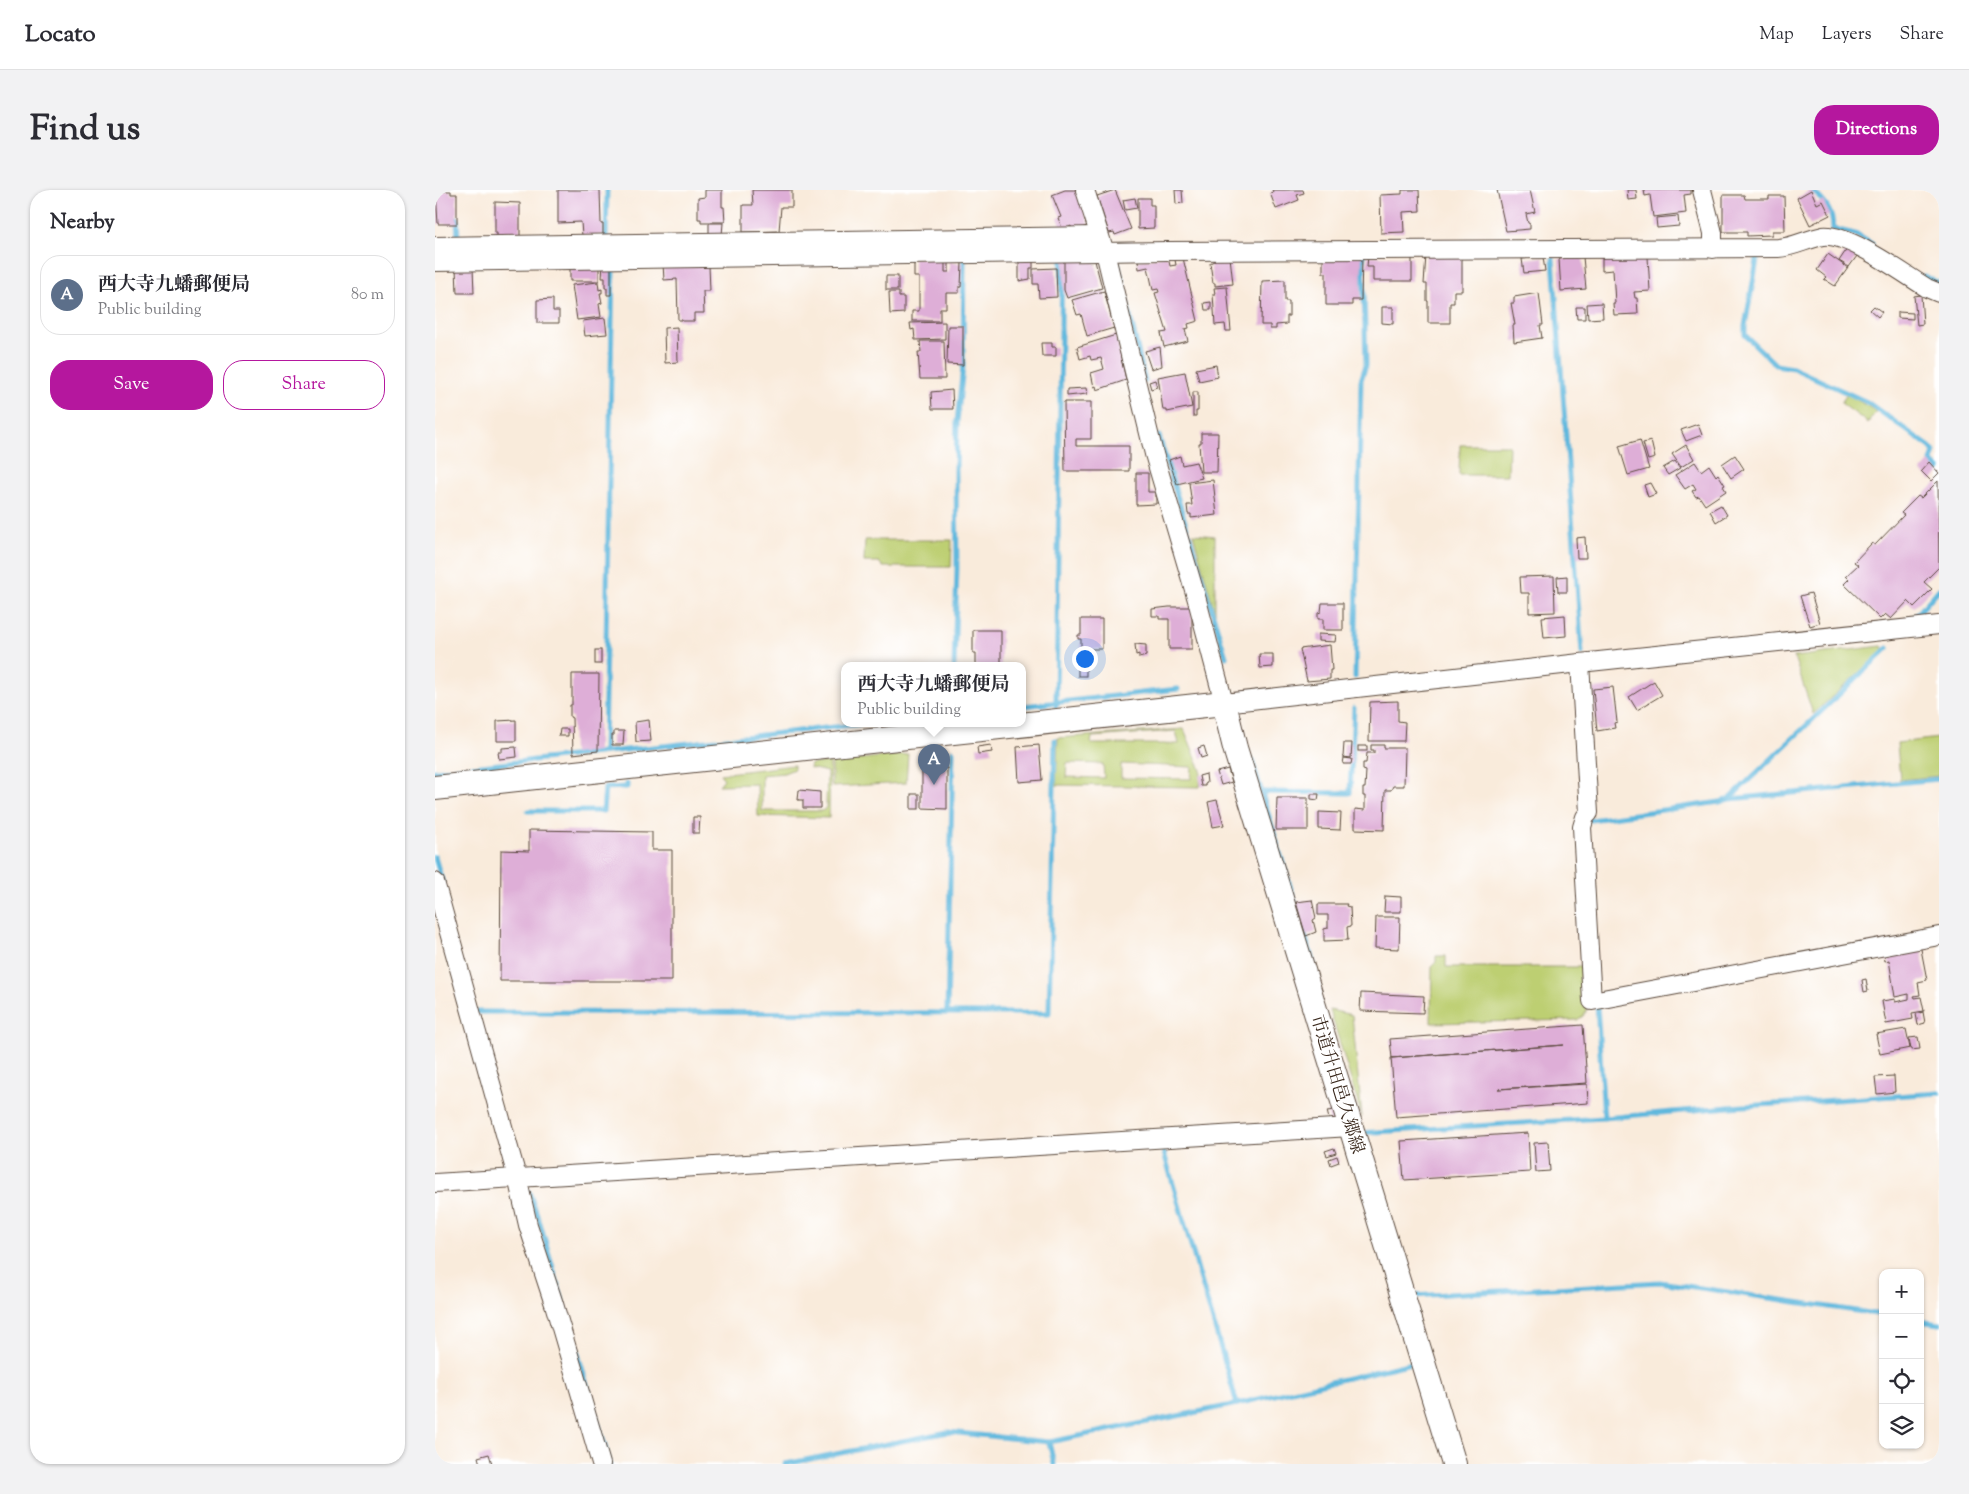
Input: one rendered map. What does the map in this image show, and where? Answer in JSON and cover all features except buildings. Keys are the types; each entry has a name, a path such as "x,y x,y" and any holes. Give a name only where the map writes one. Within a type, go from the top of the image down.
{"street":[{"path":"1085,190 1102,244 1154,454 1197,600 1224,703"},
{"path":"1702,190 1713,242"},
{"path":"435,246 1713,242 1791,247 1823,236 1835,237 1851,242 1927,288 1939,293"},
{"path":"435,262 1102,244"},
{"path":"1026,724 1939,625"},
{"path":"1580,663 1589,813 1585,817 1582,827 1592,1001 1939,936"},
{"name":"市道升田邑久郷線","path":"1224,703 1235,748 1454,1464"},
{"path":"435,788 1001,727"},
{"path":"435,882 601,1464"},
{"path":"435,1183 520,1181 1352,1132"}],"green space":[{"path":"1847,394 1876,411 1868,423 1841,403"},
{"path":"1460,445 1509,445 1508,475 1459,475"},
{"path":"1193,534 1215,536 1215,613"},
{"path":"865,540 952,540 951,567 883,567 879,562 864,562"},
{"path":"1882,646 1884,650 1813,714 1794,657"},
{"path":"1184,729 1201,770 1200,787 1056,785 1058,738","holes":["1176,731 1179,744 1091,744 1092,737","1067,763 1103,764 1104,778 1066,777","1121,764 1192,767 1191,779 1121,778"]},
{"path":"1939,738 1939,776 1900,780 1897,743"},
{"path":"908,754 906,783 832,787 832,762"},
{"path":"830,762 829,818 758,816 757,784 719,785 724,779 720,774 794,765 794,769 784,773 762,775 762,811 822,811 826,808 827,772 810,768 811,764"},
{"path":"1436,956 1446,956 1446,967 1584,967 1587,1010 1577,1020 1431,1023 1432,966 1436,962"},
{"path":"1330,1010 1352,1015 1362,1117"}],"waterway":[{"path":"606,238 607,190"},
{"path":"1812,190 1830,212 1833,229"},
{"path":"457,218 458,240"},
{"path":"1834,229 1855,234 1872,244"},
{"path":"1355,677 1361,380 1366,365 1363,255"},
{"path":"1758,255 1745,335 1776,365 1793,368 1867,402 1930,447 1934,452 1931,461 1939,469"},
{"path":"1056,706 1062,257"},
{"path":"954,662 957,568 957,422 963,367 964,259"},
{"path":"1553,259 1582,653"},
{"path":"1118,263 1145,381"},
{"path":"604,752 613,266"},
{"path":"1924,276 1939,283"},
{"path":"1159,436 1226,657"},
{"path":"1914,618 1939,589"},
{"path":"1591,820 1720,802 1729,799 1888,648"},
{"path":"1026,706 1178,689"},
{"path":"1262,792 1350,793 1354,708"},
{"path":"435,771 841,726"},
{"path":"478,1012 1049,1013 1055,740"},
{"path":"947,1013 953,751"},
{"path":"1252,760 1314,965"},
{"path":"1730,799 1939,779"},
{"path":"528,811 603,811 605,788 627,787 627,784"},
{"path":"435,857 442,881"},
{"path":"1597,1004 1604,1118"},
{"path":"1359,1133 1604,1118 1729,1107 1939,1093"},
{"path":"785,1464 948,1432 1049,1442 1237,1404 1162,1146"},
{"path":"529,1192 540,1223 610,1464"},
{"path":"1412,1296 1660,1282 1879,1314"},
{"path":"1924,1322 1939,1324"},
{"path":"1237,1404 1412,1363"},
{"path":"1049,1442 1054,1464"}],"place":[{"name":"西大寺九蟠郵便局","path":"934,785"}]}
